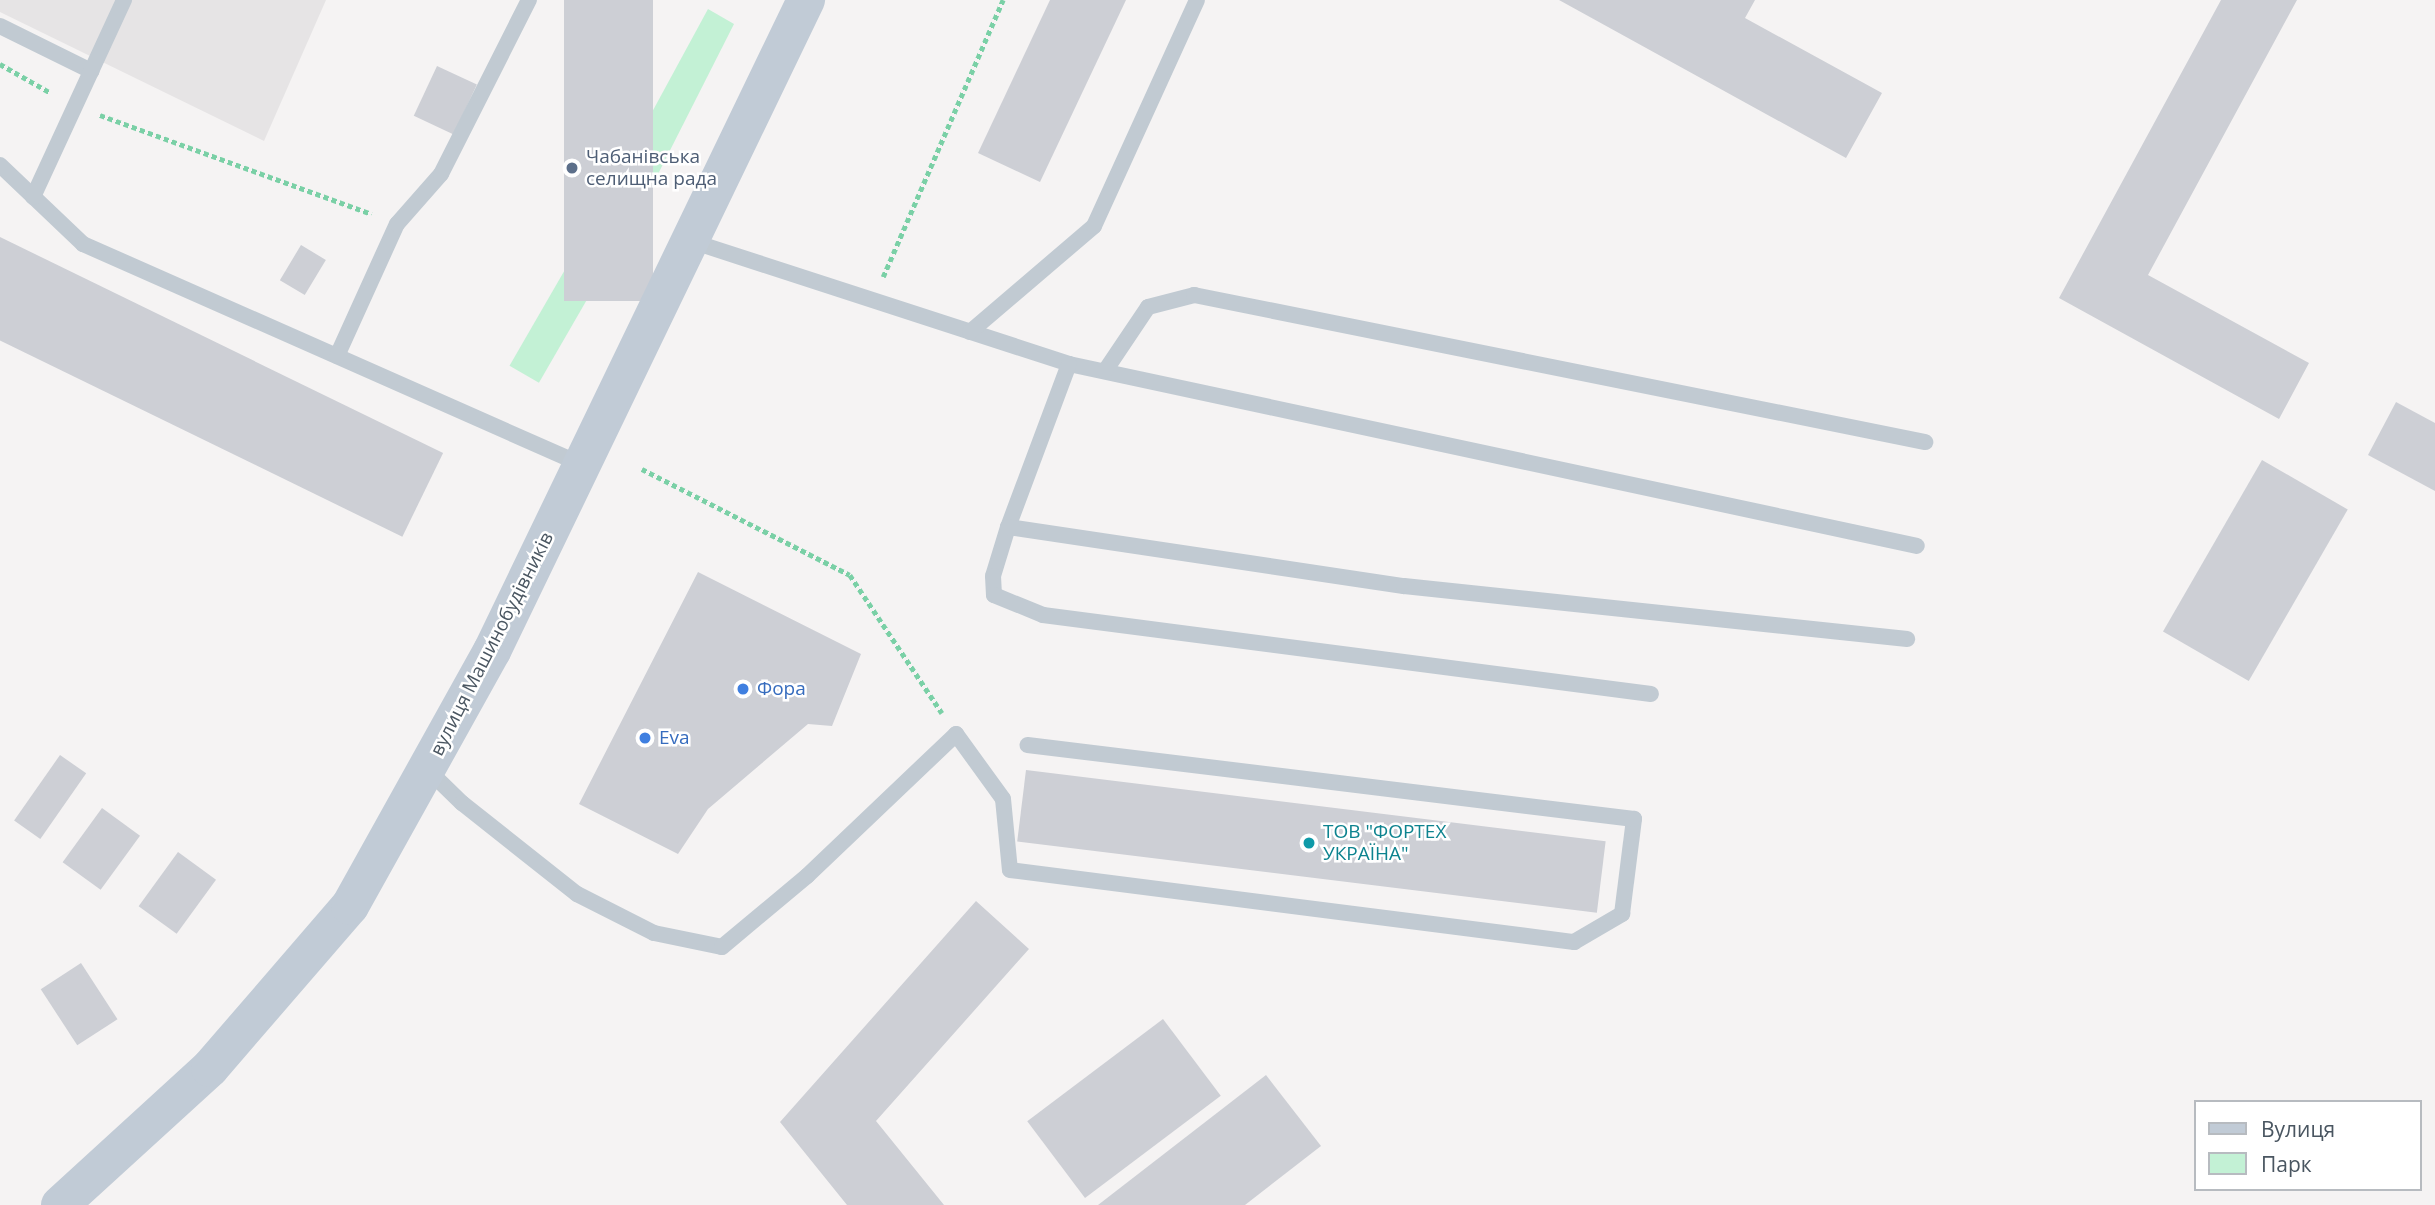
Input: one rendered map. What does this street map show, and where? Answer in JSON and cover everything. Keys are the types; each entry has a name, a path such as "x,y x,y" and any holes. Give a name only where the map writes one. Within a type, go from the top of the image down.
{"street":[{"name":"вулиця Машинобудівників","path":"60,1205 210,1069 350,906 492,652 806,0"}],"lane":[{"path":"33,197 124,0"},
{"path":"337,356 397,223 441,174 529,0"},
{"path":"970,331 1094,226 1197,0"},
{"path":"0,26 91,71"},
{"path":"0,164 83,244 583,465"},
{"path":"691,241 1069,363 1917,546"},
{"path":"1105,371 1148,307 1194,295 1925,442"},
{"path":"1069,363 1008,527 993,576 994,595 1043,615 1651,694"},
{"path":"1008,527 1404,586 1907,639"},
{"path":"427,769 462,803 577,894 654,933 722,947 807,876 956,734 1003,799 1010,870 1574,942 1622,914 1634,819 1028,744"}],"path":[{"path":"873,300 1003,0"},
{"path":"0,64 75,106 397,223"},
{"path":"642,469 850,575 956,734"}],"shaded area":[{"path":"0,0 326,0 264,141 0,12"}],"green space":[{"path":"708,9 734,24 656,178 626,160"},
{"path":"596,216 625,233 539,383 510,366"}],"building":[{"path":"564,0 653,0 653,301 564,301"},
{"path":"1050,0 1126,0 1040,182 978,153"},
{"path":"1559,0 1755,0 1745,18 1882,93 1846,158"},
{"path":"2221,0 2297,0 2148,275 2309,363 2279,419 2059,298"},
{"path":"437,66 477,85 454,134 414,116"},
{"path":"0,237 443,453 402,537 0,340"},
{"path":"301,245 326,260 305,295 280,280"},
{"path":"2396,402 2435,423 2435,491 2368,455"},
{"path":"2262,460 2348,510 2249,681 2163,631"},
{"name":"Фора","path":"698,572 861,654 832,726 808,724 708,809 678,854 579,804"},
{"path":"60,755 86,773 40,839 14,821"},
{"name":"ТОВ \"ФОРТЕХ УКРАЇНА\"","path":"1026,770 1606,841 1597,913 1017,841"},
{"path":"102,808 140,836 101,890 63,862"},
{"path":"178,852 216,880 177,934 139,906"},
{"path":"976,901 1029,949 876,1121 944,1205 847,1205 780,1122"},
{"path":"81,963 117,1019 77,1045 41,989"},
{"path":"1163,1019 1221,1096 1085,1198 1027,1121"},
{"path":"1266,1075 1321,1146 1245,1205 1098,1205"}],"place":[{"name":"Чабанівська селищна рада","path":"572,168"},
{"name":"Фора","path":"743,689"},
{"name":"Eva","path":"645,738"},
{"name":"ТОВ \"ФОРТЕХ УКРАЇНА\"","path":"1309,843"}]}
